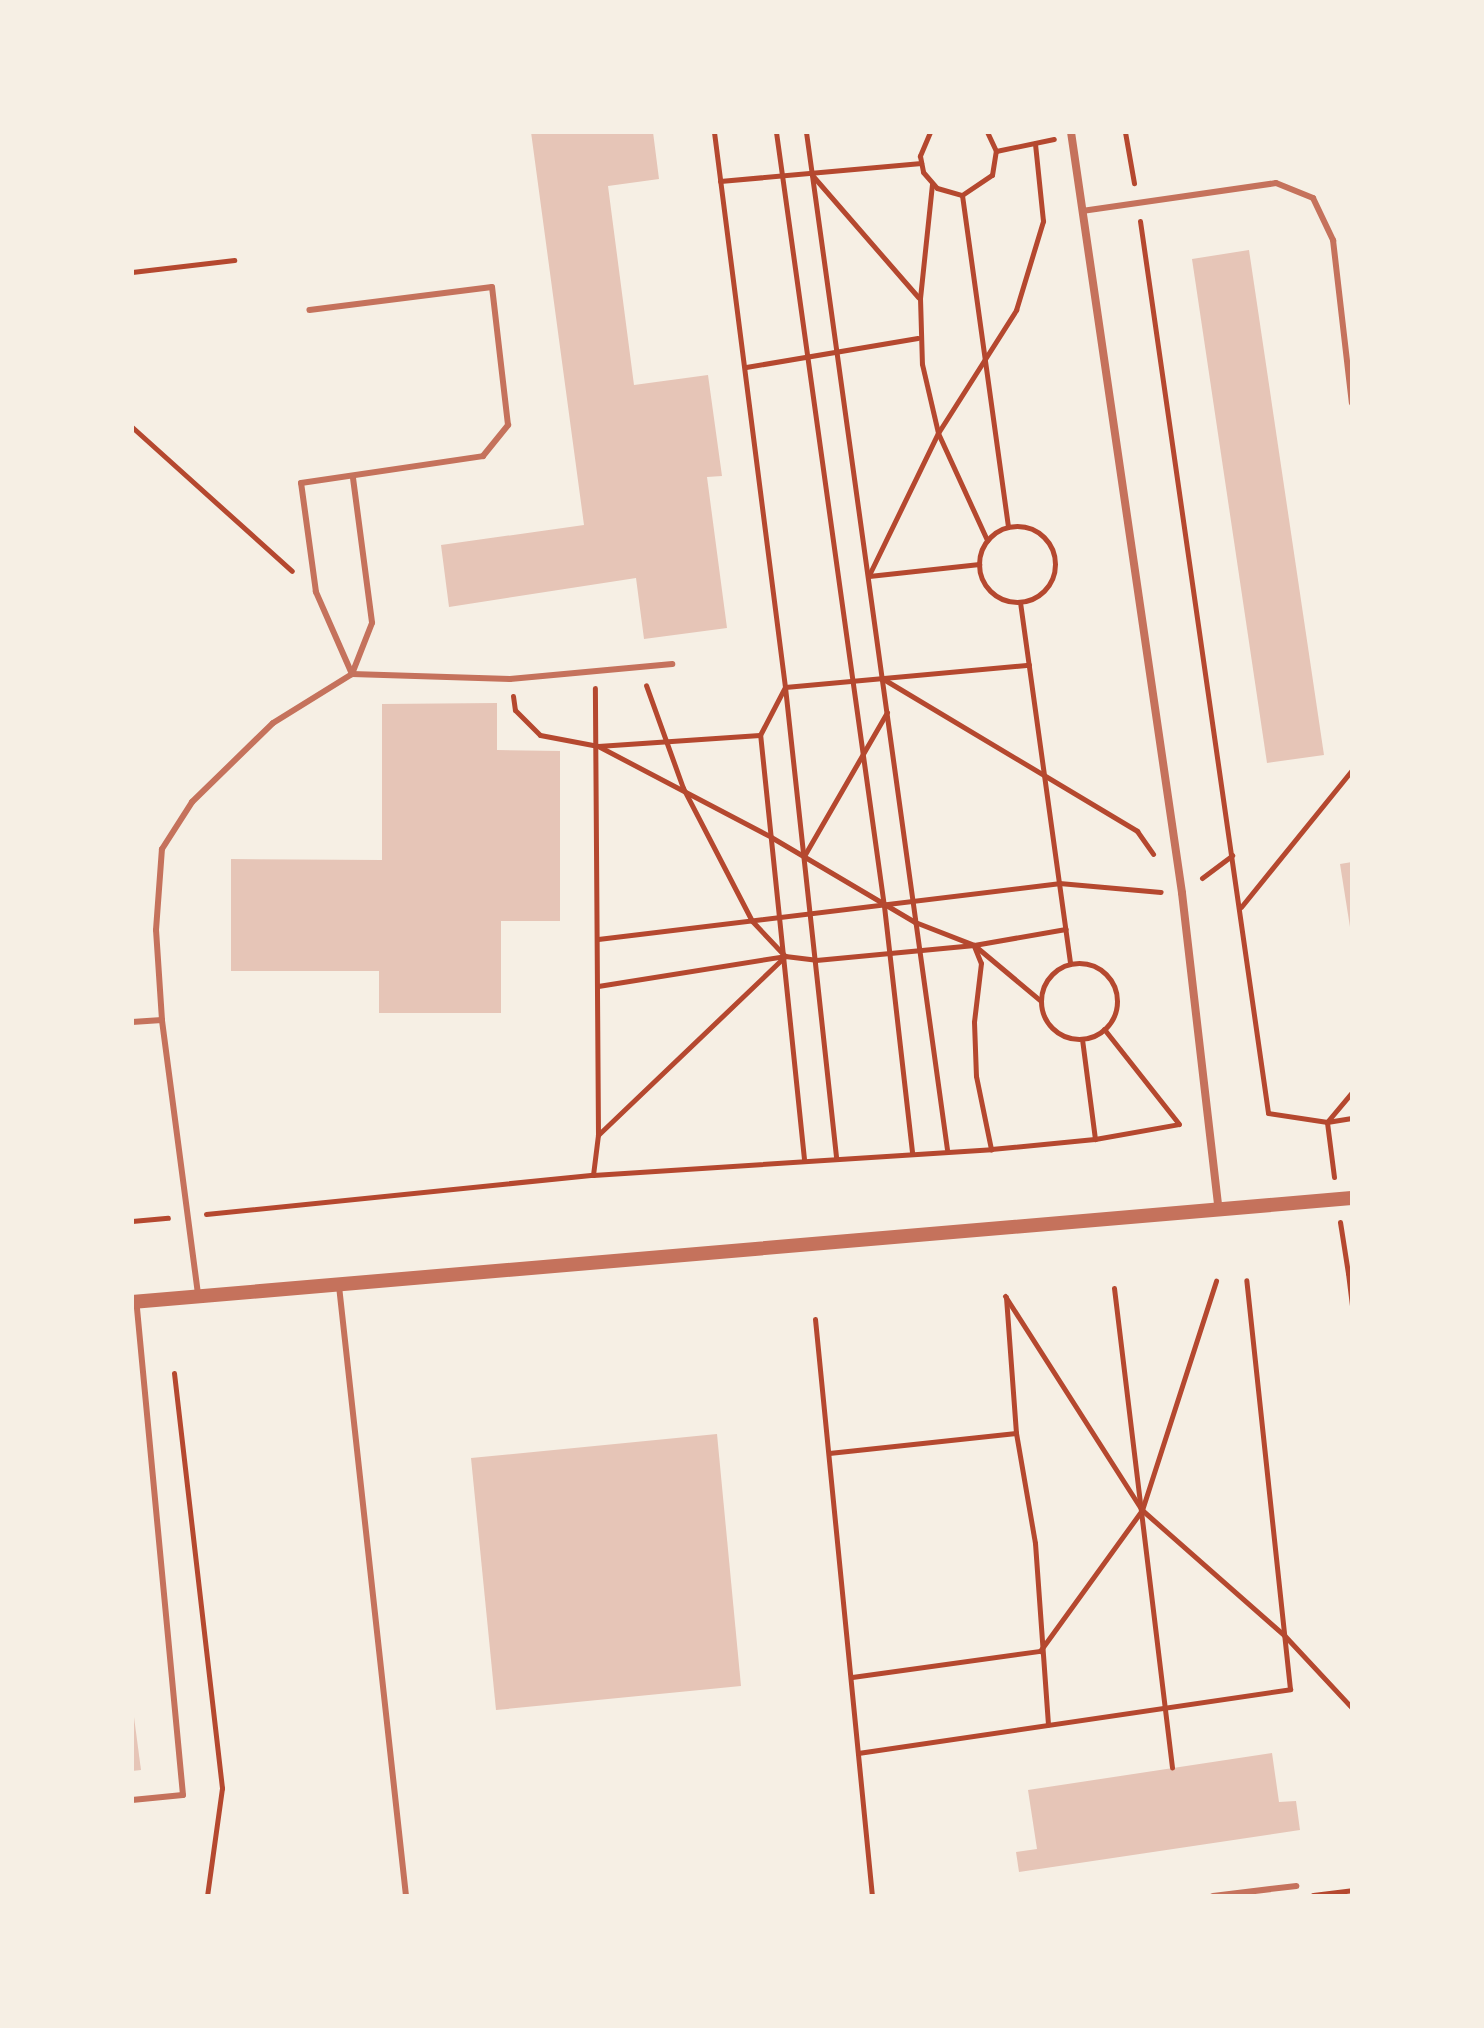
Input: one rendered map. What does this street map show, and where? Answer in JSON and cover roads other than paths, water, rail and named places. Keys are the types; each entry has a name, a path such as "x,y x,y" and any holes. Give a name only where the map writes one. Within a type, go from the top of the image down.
{"street":[{"path":"1072,134 1182,893 1219,1213"},
{"path":"135,1302 1219,1213 1352,1198"}],"lane":[{"path":"1082,211 1276,183 1313,198 1333,240 1352,403"},
{"path":"309,310 492,287 508,425 483,456 353,478 301,483 316,592 352,674"},
{"path":"352,674 372,623 353,478"},
{"path":"198,1296 162,1020 156,930 162,849 192,802 273,723 352,674 510,679 672,664"},
{"path":"132,1022 162,1020"},
{"path":"339,1286 406,1896"},
{"path":"132,1800 183,1795 135,1302"},
{"path":"132,1378 142,1377"},
{"path":"1213,1896 1296,1886"}]}
